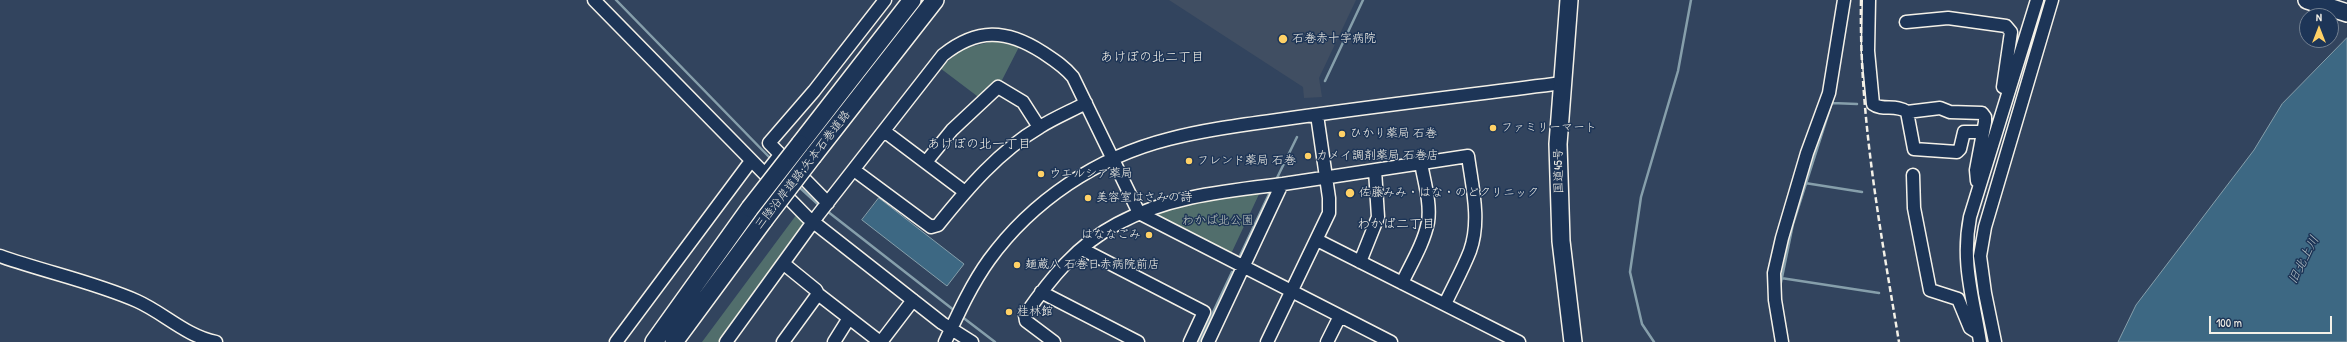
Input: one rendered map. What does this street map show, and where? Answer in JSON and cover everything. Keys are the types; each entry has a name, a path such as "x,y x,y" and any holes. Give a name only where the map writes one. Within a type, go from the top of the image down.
{"highway":[{"name":"三陸沿岸道路;矢本石巻道路","path":"654,342 750,208 912,0"},
{"name":"三陸沿岸道路;矢本石巻道路","path":"674,342 764,220 934,0"},
{"name":"国道45号","path":"1570,0 1558,144 1559,210 1573,342"},
{"path":"2307,0 2347,13"}],"street":[{"path":"594,0 765,174 821,212 913,300 954,323 972,342"},
{"path":"821,212 780,155 769,143 814,91 884,0"},
{"path":"1782,342 1775,300 1774,273 1782,238 1807,153 1829,93 1844,0"},
{"path":"1869,0 1868,51 1873,104 1903,110 1906,112 1940,108 1950,112 1982,113 1985,116 1976,170 1979,188"},
{"path":"1980,338 1968,278 1965,250 1970,217 2036,0"},
{"path":"1995,342 1985,293 1980,256 1985,227 2052,0"},
{"path":"1906,22 1948,18 2006,26 2011,32 2003,89 2006,100"},
{"path":"726,342 821,212 943,55 969,38 983,35 1002,34 1019,39 1063,65 1073,77 1139,213 1389,341"},
{"path":"945,342 962,306 988,261 1028,216 1040,204 1076,179 1112,159 1148,145 1187,135 1317,115 1562,83"},
{"path":"926,162 952,130 998,87 1023,102 1039,127"},
{"path":"854,170 931,227 938,226 964,192 999,158 1039,127 1086,103"},
{"path":"1906,112 1914,149 1957,152 1960,149 1964,132 1983,132"},
{"path":"1267,342 1329,213 1327,177 1317,115"},
{"path":"884,131 964,192"},
{"path":"765,174 780,155"},
{"path":"1054,342 1026,321 1025,318 1041,292 1053,277 1082,248 1116,224 1139,213 1178,200 1468,156 1474,203 1474,235 1470,250 1445,304"},
{"path":"616,342 751,160"},
{"path":"1402,283 1420,244 1428,222 1428,204 1422,163"},
{"path":"1360,262 1378,217 1375,170"},
{"path":"1913,175 1914,208 1930,290 1958,299 1970,328 1980,338"},
{"path":"1208,342 1282,184"},
{"path":"1317,240 1519,342"},
{"path":"1082,248 1204,312 1190,342"},
{"path":"0,256 138,301 184,329 207,340 216,342"},
{"path":"784,264 816,290 818,294 881,342 913,300"},
{"path":"1041,292 1138,342"},
{"path":"783,342 818,294"},
{"path":"1327,342 1340,316"},
{"path":"834,342 849,318"}],"shaded area":[{"name":"石巻赤十字病院","path":"1169,0 1356,0 1319,78 1322,97 1304,98 1303,87"}],"green space":[{"path":"994,41 1019,47 1001,82 981,99 940,68 962,49"},
{"name":"わかば北公園","path":"1261,190 1230,256 1151,216 1151,212 1176,204"},
{"path":"797,214 806,221 805,226 720,342 702,342"}],"water":[{"name":"旧北上川","path":"2347,38 2347,342 2118,342 2136,305 2254,150 2282,104 2337,48 2339,48"},
{"path":"879,198 964,264 947,286 862,220"}],"waterway":[{"path":"616,0 772,160"},
{"path":"1325,81 1363,0"},
{"path":"1654,342 1642,324 1630,272 1641,197 1678,71 1691,0"},
{"path":"1780,287 1793,224 1833,99"},
{"path":"1832,103 1857,104"},
{"path":"1275,182 1297,137"},
{"path":"1805,183 1862,192"},
{"path":"798,186 821,207"},
{"path":"1238,260 1269,194"},
{"path":"827,211 955,311"},
{"path":"1199,342 1232,272"},
{"path":"1781,278 1879,293"},
{"path":"961,316 995,342"}],"railway":[{"path":"1861,0 1861,43 1867,129 1878,214 1899,342"}],"place":[{"name":"石巻赤十字病院","path":"1283,39"},
{"name":"ファミリーマート","path":"1493,128"},
{"name":"ひかり薬局 石巻","path":"1342,134"},
{"name":"カメイ調剤薬局 石巻店","path":"1308,156"},
{"name":"フレンド薬局 石巻","path":"1189,161"},
{"name":"ウエルシア薬局","path":"1041,174"},
{"name":"佐藤みみ・はな・のどクリニック","path":"1350,193"},
{"name":"美容室はさみの詩","path":"1088,198"},
{"name":"はななごみ","path":"1149,235"},
{"name":"麺蔵八 石巻日赤病院前店","path":"1017,265"},
{"name":"桂林館","path":"1009,312"}],"district":[{"name":"あけぼの北二丁目","path":"1152,58"},
{"name":"あけぼの北一丁目","path":"979,145"},
{"name":"わかば二丁目","path":"1396,225"}]}
